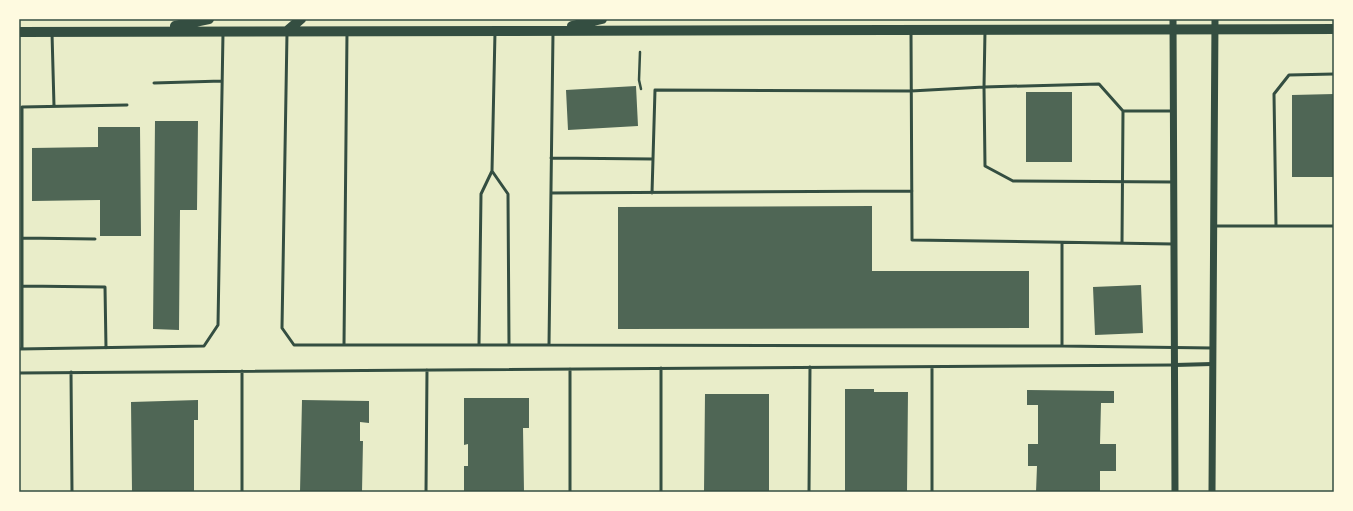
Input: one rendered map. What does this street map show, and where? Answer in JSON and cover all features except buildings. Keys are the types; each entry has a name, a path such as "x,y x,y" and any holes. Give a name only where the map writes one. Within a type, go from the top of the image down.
{"main road":[{"path":"155,31 209,19"},
{"path":"288,31 301,19"},
{"path":"553,30 602,19"},
{"path":"19,32 986,29 1173,24 1215,24 1334,29"}],"street":[{"path":"1173,24 1175,492"},
{"path":"1212,492 1215,24"},
{"path":"1175,365 1212,364"}],"lane":[{"path":"911,29 912,240 1175,244"},
{"path":"986,29 984,86 985,166 1013,181 1174,182"},
{"path":"344,345 346,30"},
{"path":"479,344 481,194 492,171 495,30"},
{"path":"549,345 553,30"},
{"path":"127,105 22,107 21,349 204,346 218,325 223,31"},
{"path":"288,31 282,328 294,345 509,344 1212,348"},
{"path":"52,32 54,106"},
{"path":"1276,226 1274,94 1289,75 1334,74"},
{"path":"154,83 222,80"},
{"path":"652,193 655,90 912,91 984,86 1099,84 1123,111 1122,244"},
{"path":"1123,111 1173,111"},
{"path":"551,158 653,158"},
{"path":"492,171 508,194 509,344"},
{"path":"551,193 912,191"},
{"path":"1213,226 1334,226"},
{"path":"22,238 95,239"},
{"path":"1062,243 1062,346"},
{"path":"22,286 105,287 106,348"},
{"path":"19,373 1175,365"},
{"path":"932,366 932,492"},
{"path":"809,492 810,367"},
{"path":"661,368 661,492"},
{"path":"570,369 570,492"},
{"path":"426,492 428,370"},
{"path":"242,371 242,492"},
{"path":"71,372 72,492"}]}
